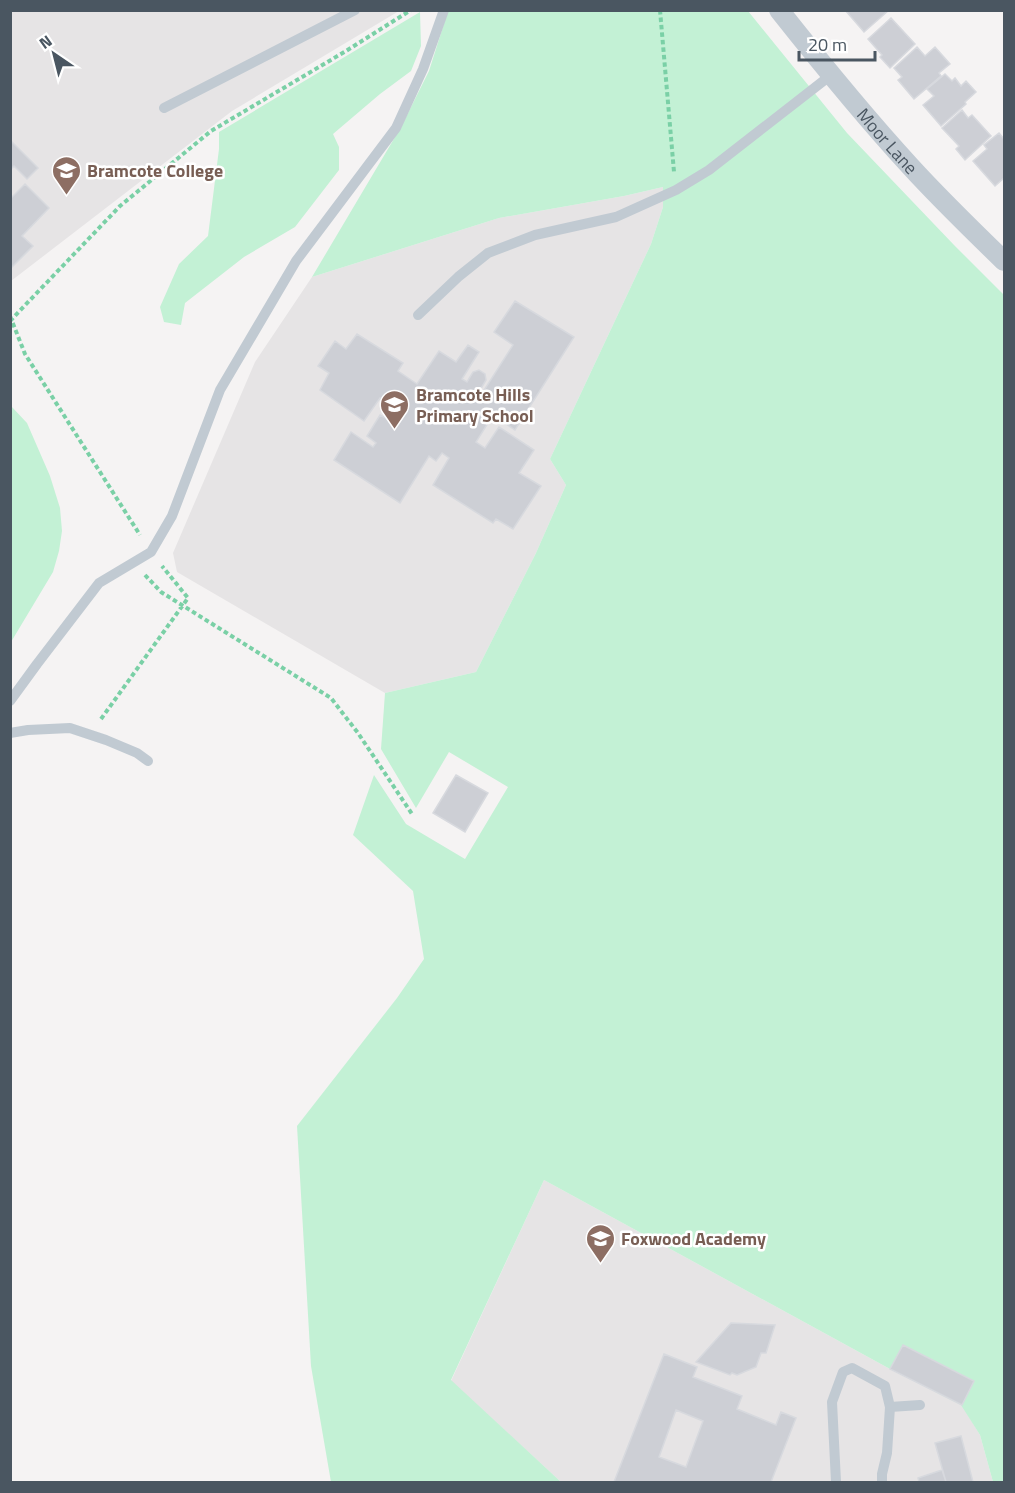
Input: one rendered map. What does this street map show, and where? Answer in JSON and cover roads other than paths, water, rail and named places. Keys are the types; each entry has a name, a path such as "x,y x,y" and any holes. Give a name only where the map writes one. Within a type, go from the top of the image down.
{"street":[{"name":"Moor Lane","path":"779,10 831,75 911,167 1005,261"}],"lane":[{"path":"164,108 355,10"},
{"path":"10,701 99,583 151,552 172,516 220,390 296,261 396,128 423,69 444,10"},
{"path":"418,315 458,277 488,253 535,235 616,217 676,190 709,170 831,75"},
{"path":"10,733 70,728 137,753 148,761"},
{"path":"836,1482 832,1402 843,1372 852,1368 885,1386 890,1407 887,1453 882,1482"},
{"path":"890,1407 920,1405"}],"place":[{"name":"Bramcote College","path":"66,196"},
{"name":"Bramcote Hills Primary School","path":"395,430"},
{"name":"Foxwood Academy","path":"600,1264"}]}
